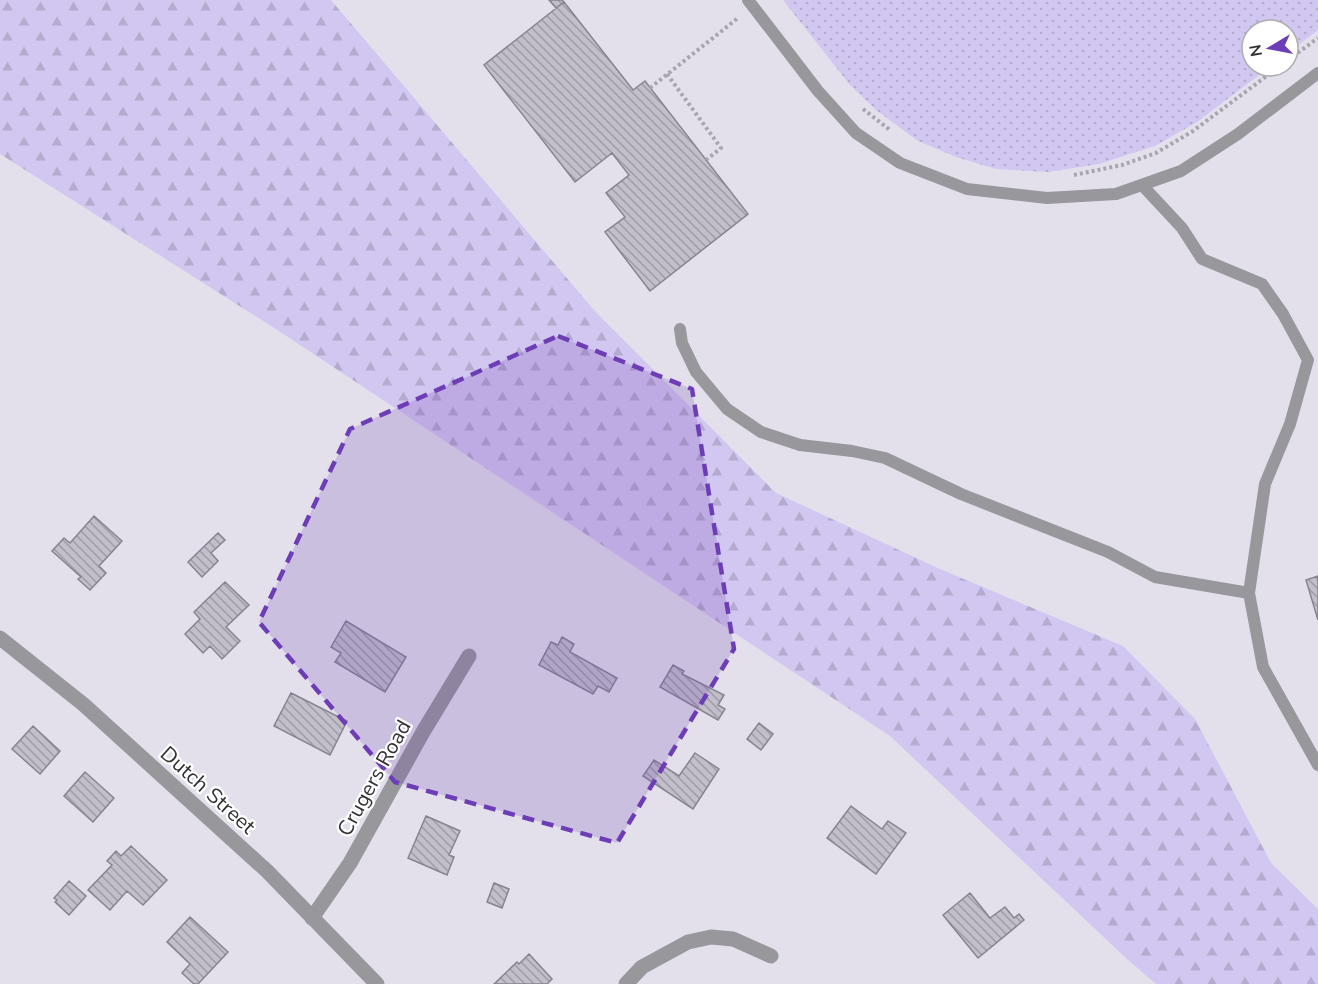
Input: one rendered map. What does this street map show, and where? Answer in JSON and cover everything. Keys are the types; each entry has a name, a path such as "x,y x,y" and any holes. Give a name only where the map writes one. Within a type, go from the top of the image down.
{"street":[{"name":"Dutch Street","path":"0,638 83,704 267,871 377,984"},
{"name":"Crugers Road","path":"312,918 350,863 423,732 469,656"},
{"path":"626,984 642,967 688,942 711,937 733,939 771,956"}],"lane":[{"path":"751,3 818,91 856,134 900,163 967,189 1047,198 1116,194 1181,171 1238,134 1318,73"},
{"path":"1142,185 1182,228 1202,259 1262,284 1283,314 1308,360 1290,424 1265,484 1249,593 1263,667 1318,765"},
{"path":"680,329 682,343 696,372 728,408 761,432 800,445 852,451 885,458 961,495 1108,552 1155,577 1249,593"}],"path":[{"path":"650,88 751,3"},
{"path":"1300,51 1318,38"},
{"path":"667,74 721,148 706,160"},
{"path":"1070,175 1122,165 1156,153 1192,131 1264,78"},
{"path":"860,107 897,135"}],"highlighted area":[{"path":"558,336 692,389 734,649 617,843 395,782 259,622 350,429"}],"green space":[{"path":"0,0 331,0 593,309 776,493 940,569 1123,646 1195,719 1271,863 1318,909 1318,984 1156,984 890,736 282,333 0,154"},
{"path":"783,0 1318,0 1318,30 1300,44 1300,18 1240,18 1240,78 1255,78 1197,122 1155,146 1099,164 1048,172 996,169 956,157 918,141 876,110 850,85"}],"building":[{"path":"549,0 562,0 564,2 556,8"},
{"path":"564,2 633,90 645,81 748,214 650,291 605,232 625,217 606,193 629,175 612,153 575,182 484,65"},
{"path":"94,516 122,541 99,566 106,573 90,590 78,579 81,577 52,551 64,538 70,543"},
{"path":"218,533 225,540 211,553 218,561 202,577 188,562"},
{"path":"1318,576 1318,620 1306,580"},
{"path":"225,582 249,605 226,627 240,641 222,659 210,646 203,653 185,634 200,619 194,612"},
{"path":"346,621 406,657 385,692 335,662 341,653 331,647"},
{"path":"562,637 574,644 570,652 617,678 609,692 598,686 593,694 539,665 551,642 558,645"},
{"path":"673,665 684,671 682,674 724,695 718,705 725,709 718,720 660,687"},
{"path":"291,693 347,721 330,755 274,726"},
{"path":"759,723 773,734 761,750 747,739"},
{"path":"33,726 60,751 40,774 12,749"},
{"path":"695,753 719,769 693,809 643,776 654,760 679,776"},
{"path":"85,772 114,798 93,822 64,796"},
{"path":"851,806 882,829 888,821 906,833 876,874 827,838"},
{"path":"426,816 460,831 449,855 454,857 447,875 408,858"},
{"path":"131,846 167,880 143,905 127,891 110,910 88,890 112,865 107,861 116,851 121,856"},
{"path":"69,881 86,896 69,915 55,902 57,900 54,898"},
{"path":"494,883 509,889 502,908 487,902"},
{"path":"970,893 990,918 1005,907 1014,918 1019,914 1024,920 978,958 943,915"},
{"path":"190,917 228,952 198,984 194,984 182,973 190,964 167,942"},
{"path":"529,954 552,979 547,984 494,984 517,962 519,964"}]}
